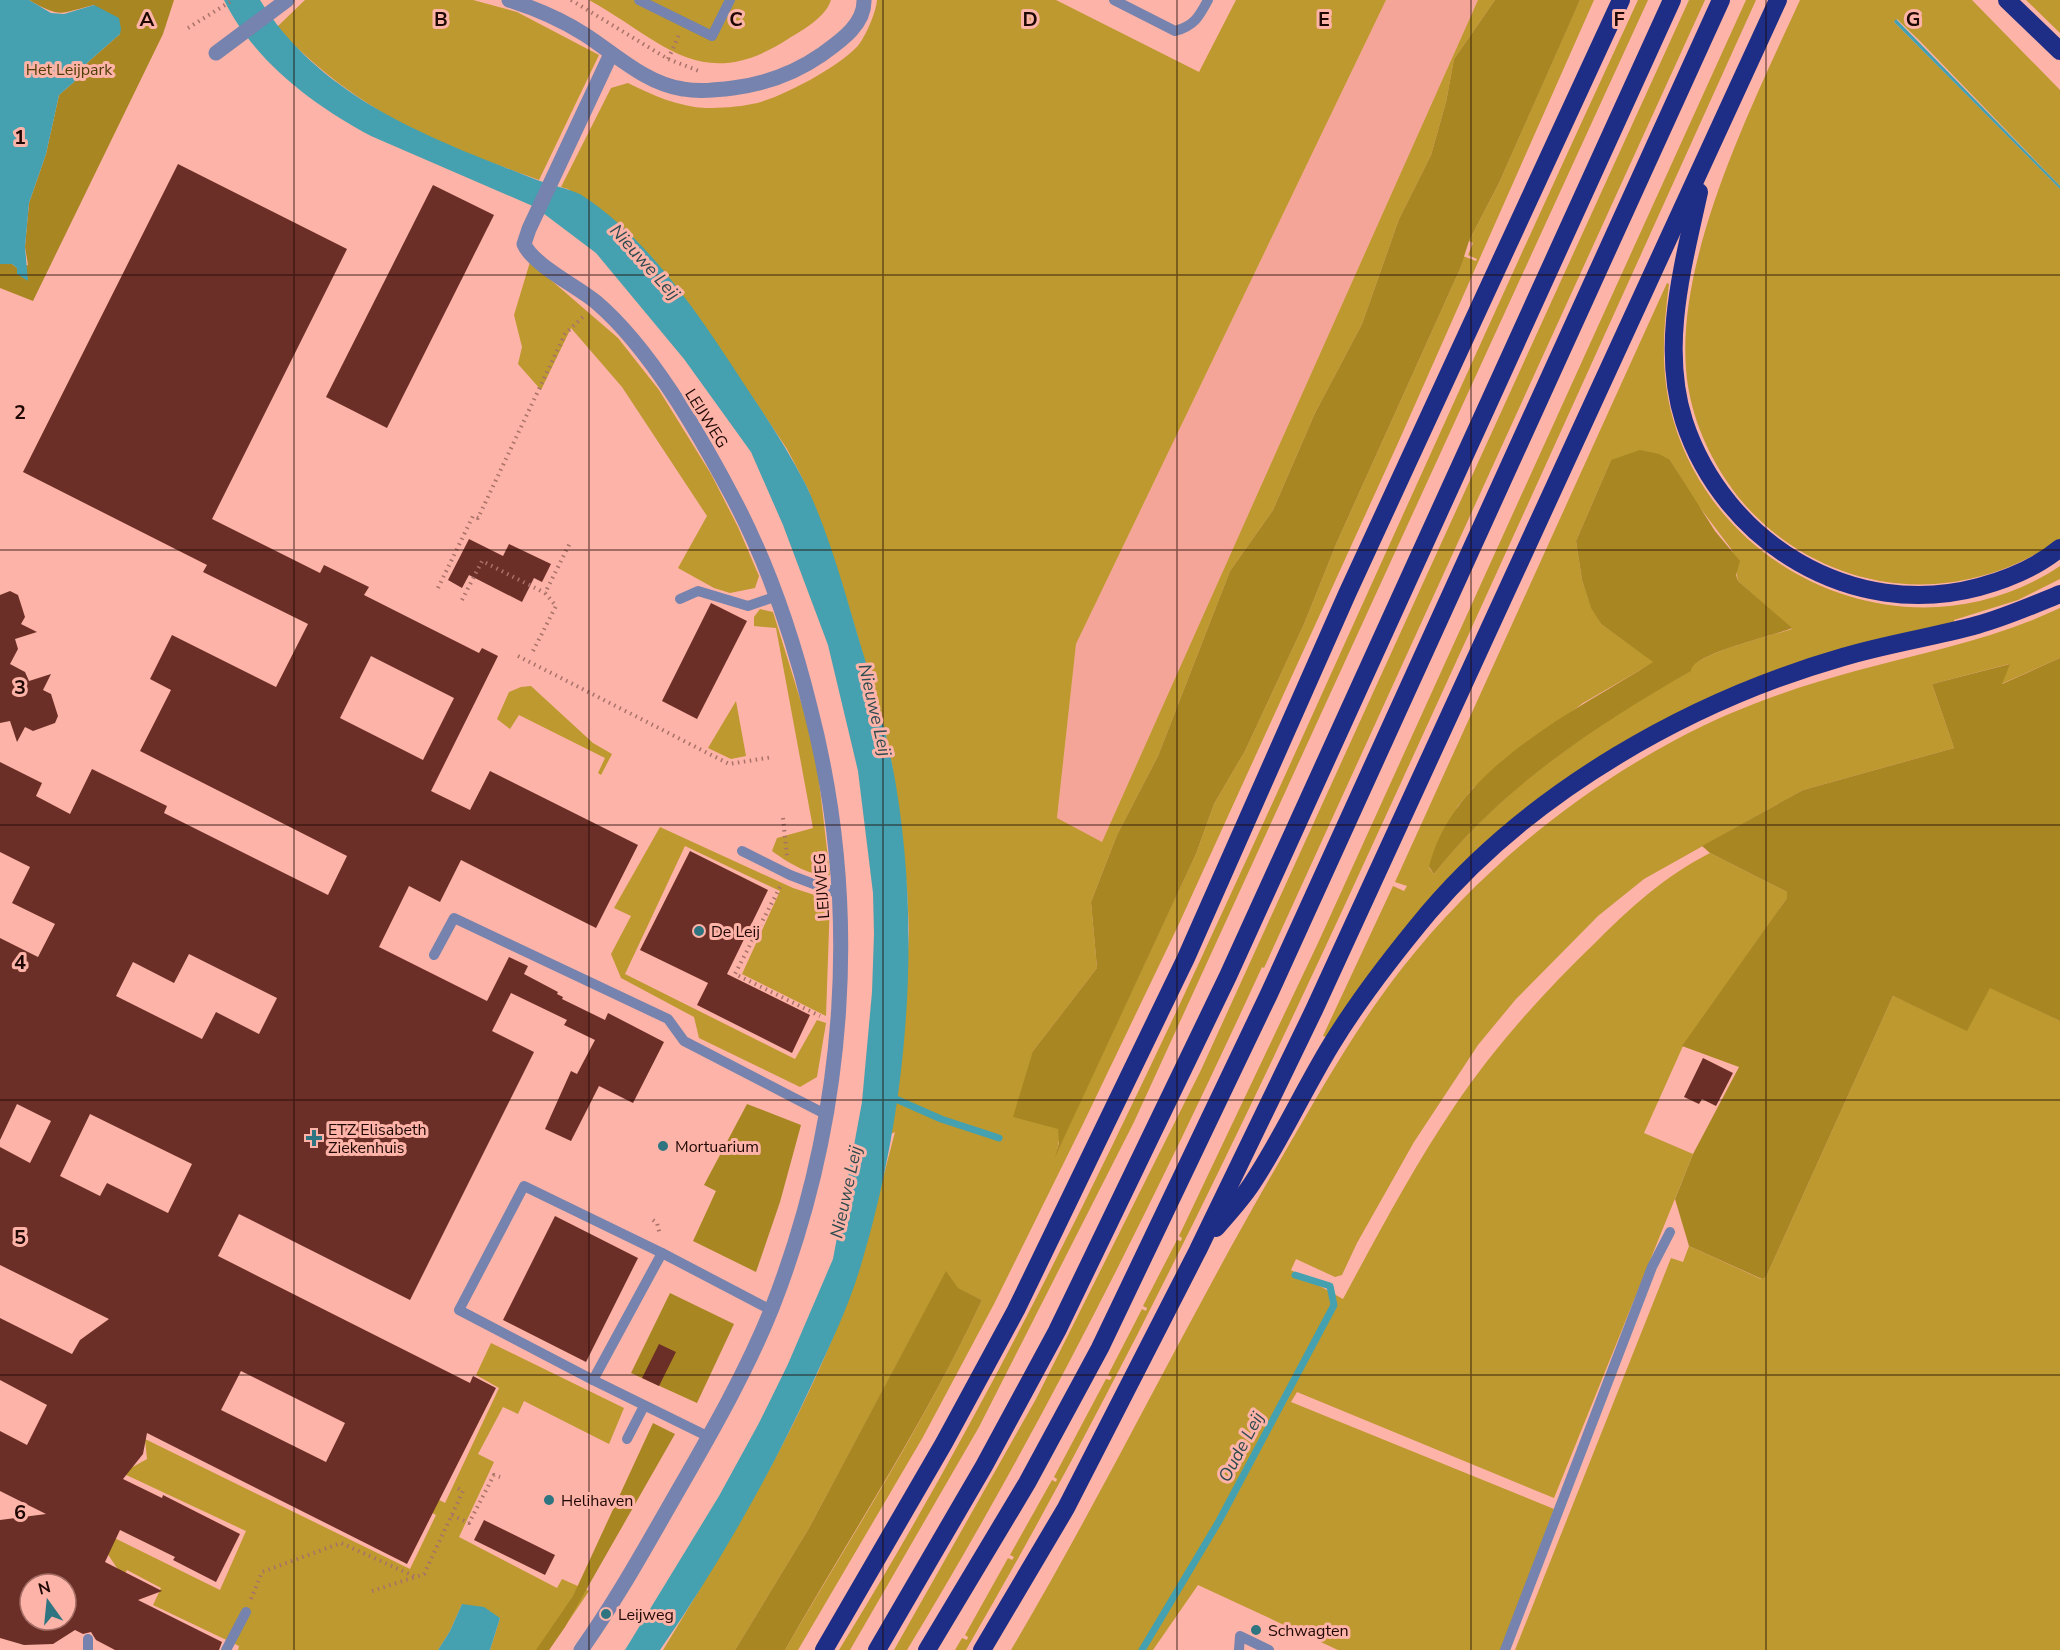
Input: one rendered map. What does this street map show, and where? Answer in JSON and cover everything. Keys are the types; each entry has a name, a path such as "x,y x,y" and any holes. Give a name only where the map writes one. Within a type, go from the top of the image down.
{"highway":[{"path":"824,1650 944,1443 1016,1310 1186,958 1347,594 1622,0"},
{"path":"877,1650 984,1466 1052,1342 1243,944 1672,0"},
{"path":"927,1650 1027,1483 1110,1327 1269,994 1721,0"},
{"path":"982,1650 1066,1508 1198,1250 1314,1010 1778,0"},
{"path":"2007,0 2060,51"},
{"path":"1707,156 1678,286 1673,354 1676,386 1684,421 1701,462 1722,496 1748,525 1779,552 1816,574 1857,587 1897,595 1934,596 2007,579 2048,559 2060,548"},
{"path":"1198,1250 1251,1186 1332,1044 1397,953 1430,911 1475,866 1551,800 1618,754 1693,713 1783,676 1844,656 1979,624 2060,594"}],"street":[{"path":"216,53 287,0"},
{"path":"510,0 583,33 611,54 658,81 680,89 705,91 751,86 788,73 815,59 838,43 856,25 864,6 864,0"},
{"name":"LEIJWEG","path":"581,1650 606,1614 709,1437 771,1310 794,1247 816,1167 827,1115 841,984 840,894 830,790 795,647 777,596 734,499 687,418 648,361 598,304 527,252 524,244 558,164 611,54"}],"lane":[{"path":"639,0 662,5 685,23 712,36 730,0"},
{"path":"1114,0 1175,31 1189,27 1198,19 1208,0"},
{"path":"680,599 698,591 748,606 777,596"},
{"path":"742,851 790,875 840,894"},
{"path":"434,955 454,918 668,1019 684,1041 827,1115"},
{"path":"709,1437 644,1406 459,1310 524,1186 771,1310"},
{"path":"1505,1650 1652,1266 1670,1232"},
{"path":"593,1380 662,1254"},
{"path":"627,1438 644,1406"},
{"path":"226,1650 246,1612"},
{"path":"1239,1650 1240,1636 1269,1650"}],"path":[{"path":"188,28 233,0"},
{"path":"571,0 668,59 699,71 711,71"},
{"path":"668,59 685,23"},
{"path":"438,588 473,516 478,518 565,334 598,304"},
{"path":"545,594 570,543"},
{"path":"462,600 482,561 545,594 556,606 533,651"},
{"path":"518,656 729,764 773,757"},
{"path":"783,818 790,875 775,892 735,974 816,1014"},
{"path":"451,1515 469,1523 494,1474 500,1477"},
{"path":"372,1591 424,1574 463,1491 455,1487"},
{"path":"246,1612 262,1572 341,1543 416,1577"}],"shaded area":[{"path":"29,0 174,0 163,34 33,301 0,288 0,264 12,264 17,268 28,265 25,247 29,203 46,154 59,95 74,82 87,63 120,34 94,5 61,13 48,10"},
{"path":"305,0 473,0 517,12 599,55 539,180 425,136 374,108 323,71 277,27"},
{"path":"589,0 831,0 819,18 801,31 757,55 730,63 706,62 683,56 661,45"},
{"path":"877,0 1056,0 1199,72 1236,0 1386,0 1076,644 1057,818 1102,842 1478,0 1495,0 1454,59 1446,102 1431,155 1399,219 1362,324 1315,413 1273,510 1230,571 1158,756 1117,835 1091,902 1097,968 1033,1051 1060,1135 1057,1151 1196,854 1214,804 1245,751 1304,624 1337,542 1460,269 1463,256 1476,261 1477,259 1468,255 1473,243 1469,241 1499,183 1580,0 1594,0 1398,443 1177,928 994,1304 923,1437 798,1650 785,1650 913,1434 982,1300 957,1288 946,1272 809,1528 735,1650 663,1650 776,1458 833,1337 860,1261 895,1132 891,1134 906,991 909,930 907,888 892,764 883,722 842,584 808,489 787,449 755,401 656,262 568,189 561,187 611,88 628,83 676,103 706,108 735,107 763,101 810,80 852,51 860,43 868,28"},
{"path":"1386,0 1478,0 1102,842 1057,819 1076,644"},
{"path":"1495,0 1580,0 1499,183 1469,241 1460,269 1337,542 1304,624 1245,751 1214,804 1196,854 1055,1157 1059,1143 1058,1129 1013,1117 1033,1051 1097,968 1091,902 1117,835 1158,756 1230,571 1273,510 1315,413 1362,324 1399,219 1431,155 1446,102 1454,59"},
{"path":"1638,0 1648,0 1134,1122 979,1427 850,1650 839,1650 973,1418 1095,1181 1266,818"},
{"path":"1689,0 1705,0 1264,968 1262,967 1138,1228 1004,1484 907,1650 894,1650 1036,1399 1201,1070"},
{"path":"1746,0 1756,0 1399,787 1246,1115 1139,1332 1026,1545 966,1650 955,1650 962,1638 967,1640 968,1637 965,1635 1008,1558 1012,1560 1014,1557 1010,1555 1052,1480 1056,1482 1057,1479 1054,1477 1106,1379 1110,1380 1112,1377 1108,1375 1142,1309 1146,1311 1147,1308 1143,1306 1177,1240 1181,1241 1182,1238 1179,1236 1318,943"},
{"path":"1800,0 1972,0 2060,90 2060,186 1920,41 1897,19 1894,22 2060,189 2060,539 2009,567 1954,582 1926,584 1868,579 1840,570 1807,555 1763,524 1728,483 1705,443 1691,399 1686,369 1686,324 1693,277 1722,180 1761,85"},
{"path":"2026,0 2060,0 2060,33"},
{"path":"530,262 618,338 659,390 711,474 738,527 759,576 755,588 730,593 714,588 678,568 707,516 622,387 571,328 541,390 518,364 522,347 514,315"},
{"path":"1667,283 1669,284 1665,318 1664,368 1673,419 1697,476 1733,524 1778,562 1830,590 1887,605 1946,606 2004,594 2060,566 2060,579 2018,600 1954,620 1954,623 1823,655 1547,795 1327,1037 1323,1036 1393,886 1404,891 1407,886 1395,882","holes":["1611,460 1670,460 1695,501 1732,550 1738,581 1792,629 1735,646 1705,658 1690,671 1586,736 1552,760 1489,813 1434,874 1429,868 1440,839 1458,806 1474,787 1583,703 1654,662 1601,624 1591,607 1582,580 1576,541"]},
{"path":"1640,450 1659,454 1670,460 1715,531 1740,561 1736,575 1738,581 1792,628 1705,658 1695,664 1691,671 1586,736 1520,786 1490,813 1434,874 1429,867 1442,832 1463,800 1490,772 1520,746 1554,723 1653,662 1601,624 1591,608 1582,580 1576,541 1611,460"},
{"path":"2060,608 2060,658 2001,684 2009,664 1932,684 1954,748 1803,790 1644,879 1598,916 1516,999 1478,1045 1414,1142 1357,1243 1342,1275 1335,1277 1296,1259 1291,1270 1343,1299 1424,1154 1469,1085 1520,1021 1558,980 1622,917 1663,882 1710,853 1787,892 1787,898 1683,1046 1644,1133 1693,1154 1554,1498 1297,1392 1291,1402 1554,1509 1501,1650 1338,1650 1198,1585 1153,1650 1011,1650 1046,1590 1210,1285 1322,1088 1385,990 1462,900 1528,839 1564,811 1638,761 1699,728 1789,691 1986,636"},
{"path":"760,609 773,612 815,747 830,875 807,871 772,851 777,838 813,828 776,628 754,626 754,617"},
{"path":"2060,658 2060,1021 1990,988 1967,1031 1893,996 1766,1277 1762,1279 1689,1246 1675,1199 1693,1154 1739,1067 1682,1046 1787,898 1787,892 1710,853 1702,846 1803,790 1954,748 1932,684 2010,664 2002,684"},
{"path":"531,686 593,743 612,754 601,775 598,773 605,758 519,715 510,729 497,719 509,692"},
{"path":"736,701 746,756 731,759 708,748"},
{"path":"660,827 793,888 830,900 826,1016 742,974 780,891 685,846 625,974 795,1059 817,1020 826,1023 817,1077 800,1087 699,1038 694,1017 621,978 611,954 631,916 614,908"},
{"path":"1990,987 2060,1021 2060,1650 1515,1650 1671,1258 1683,1262 1689,1246 1761,1279 1766,1277 1893,996 1967,1030"},
{"path":"747,1104 801,1125 780,1202 756,1272 693,1241 716,1191 704,1185"},
{"path":"946,1271 958,1288 982,1300 937,1389 785,1650 735,1650 809,1528"},
{"path":"670,1293 734,1324 697,1403 631,1373"},
{"path":"491,1343 624,1408 609,1444 524,1401 518,1414 503,1407 478,1454 494,1462 459,1537 557,1588 562,1579 589,1591 549,1650 490,1650 500,1618 462,1604 450,1631 438,1650 238,1650 239,1646 153,1605 161,1588 127,1570 123,1577 105,1550 80,1521 220,1590 246,1531 122,1473 147,1459 145,1439 410,1569 436,1515 381,1487 387,1473 445,1503 499,1388 476,1375"},
{"path":"653,1423 675,1434 565,1627 549,1650 536,1650 573,1596"}],"water":[{"path":"0,0 29,0 51,13 64,14 94,5 119,18 121,29 120,34 87,63 74,82 59,95 46,154 29,203 25,247 28,281 17,274 17,268 12,264 0,264"},
{"name":"Nieuwe Leij","path":"224,0 260,0 285,35 315,65 347,90 383,112 459,149 537,180 580,194 633,237 678,289 719,345 776,432 806,485 831,547 879,705 896,788 905,856 908,925 907,995 902,1064 892,1133 878,1200 851,1295 796,1419 742,1520 660,1650 625,1650 719,1496 788,1364 833,1259 862,1102 872,992 873,893 858,771 828,645 783,525 751,452 684,359 596,253 535,207 371,136 328,110 268,62 251,43"},
{"path":"1896,19 2060,186 2060,189 1894,22"},
{"path":"462,1604 484,1607 500,1618 490,1650 438,1650 450,1631"}],"building":[{"name":"ETZ Elisabeth Ziekenhuis","path":"178,164 347,249 212,519 320,573 324,565 369,587 364,595 479,653 482,648 498,656 431,791 470,810 490,771 638,845 596,928 461,860 440,902 409,886 379,947 487,1001 509,957 528,966 524,974 558,992 557,994 563,997 562,999 605,1020 608,1013 664,1042 633,1103 599,1086 571,1141 545,1129 571,1071 577,1074 595,1040 564,1025 567,1020 511,993 492,1031 534,1052 410,1300 239,1214 218,1256 470,1383 473,1376 496,1388 407,1564 147,1433 143,1454 123,1479 162,1498 163,1495 240,1534 216,1582 173,1560 175,1557 120,1530 105,1562 162,1591 138,1600 222,1642 219,1650 115,1650 96,1640 91,1632 83,1634 78,1632 78,1572 18,1572 18,1632 72,1632 53,1644 24,1645 0,1638 0,1520 46,1514 0,1491 0,1431 27,1445 47,1405 0,1380 0,1318 72,1354 80,1340 109,1319 0,1265 0,1147 30,1163 51,1121 17,1104 0,1140 0,938 38,957 55,924 12,903 30,867 0,852 0,762 42,783 36,796 70,814 92,769 167,806 164,813 328,895 347,856 140,751 171,690 150,679 172,635 276,687 308,624 203,572 207,565 23,472","holes":["371,656 454,698 423,760 340,718","189,954 277,998 259,1034 216,1012 202,1039 116,996 133,962 174,983","90,1114 192,1164 168,1213 107,1183 100,1196 60,1176","241,1371 345,1423 326,1462 221,1410"]},
{"path":"433,185 494,215 387,428 326,397"},
{"path":"469,539 503,556 509,544 551,564 542,582 534,578 522,602 469,575 462,588 448,580"},
{"path":"10,591 18,595 25,617 21,624 37,632 15,639 18,649 10,664 25,672 29,681 51,674 43,690 51,694 58,716 55,723 33,731 25,727 17,742 10,721 0,723 0,595"},
{"path":"711,603 747,621 697,719 662,701"},
{"name":"De Leij","path":"690,851 768,890 727,974 810,1015 792,1053 697,1005 708,983 640,950"},
{"path":"1703,1058 1733,1073 1716,1106 1702,1099 1699,1104 1684,1097"},
{"path":"555,1216 638,1258 586,1362 503,1320"},
{"path":"659,1344 676,1352 659,1386 642,1378"},
{"path":"484,1520 555,1555 545,1575 474,1540"}],"waterway":[{"name":"Oude Leij","path":"889,1096 941,1119 999,1138"},
{"name":"Oude Leij","path":"1142,1650 1219,1521 1334,1305 1330,1286 1295,1275"}],"place":[{"name":"De Leij","path":"699,931"},
{"name":"ETZ Elisabeth Ziekenhuis","path":"314,1138"},
{"name":"Mortuarium","path":"663,1146"},
{"name":"Helihaven","path":"549,1500"},
{"name":"Leijweg","path":"606,1614"},
{"name":"Schwagten","path":"1256,1630"}],"park label":[{"name":"Het Leijpark","path":"69,69"}]}
